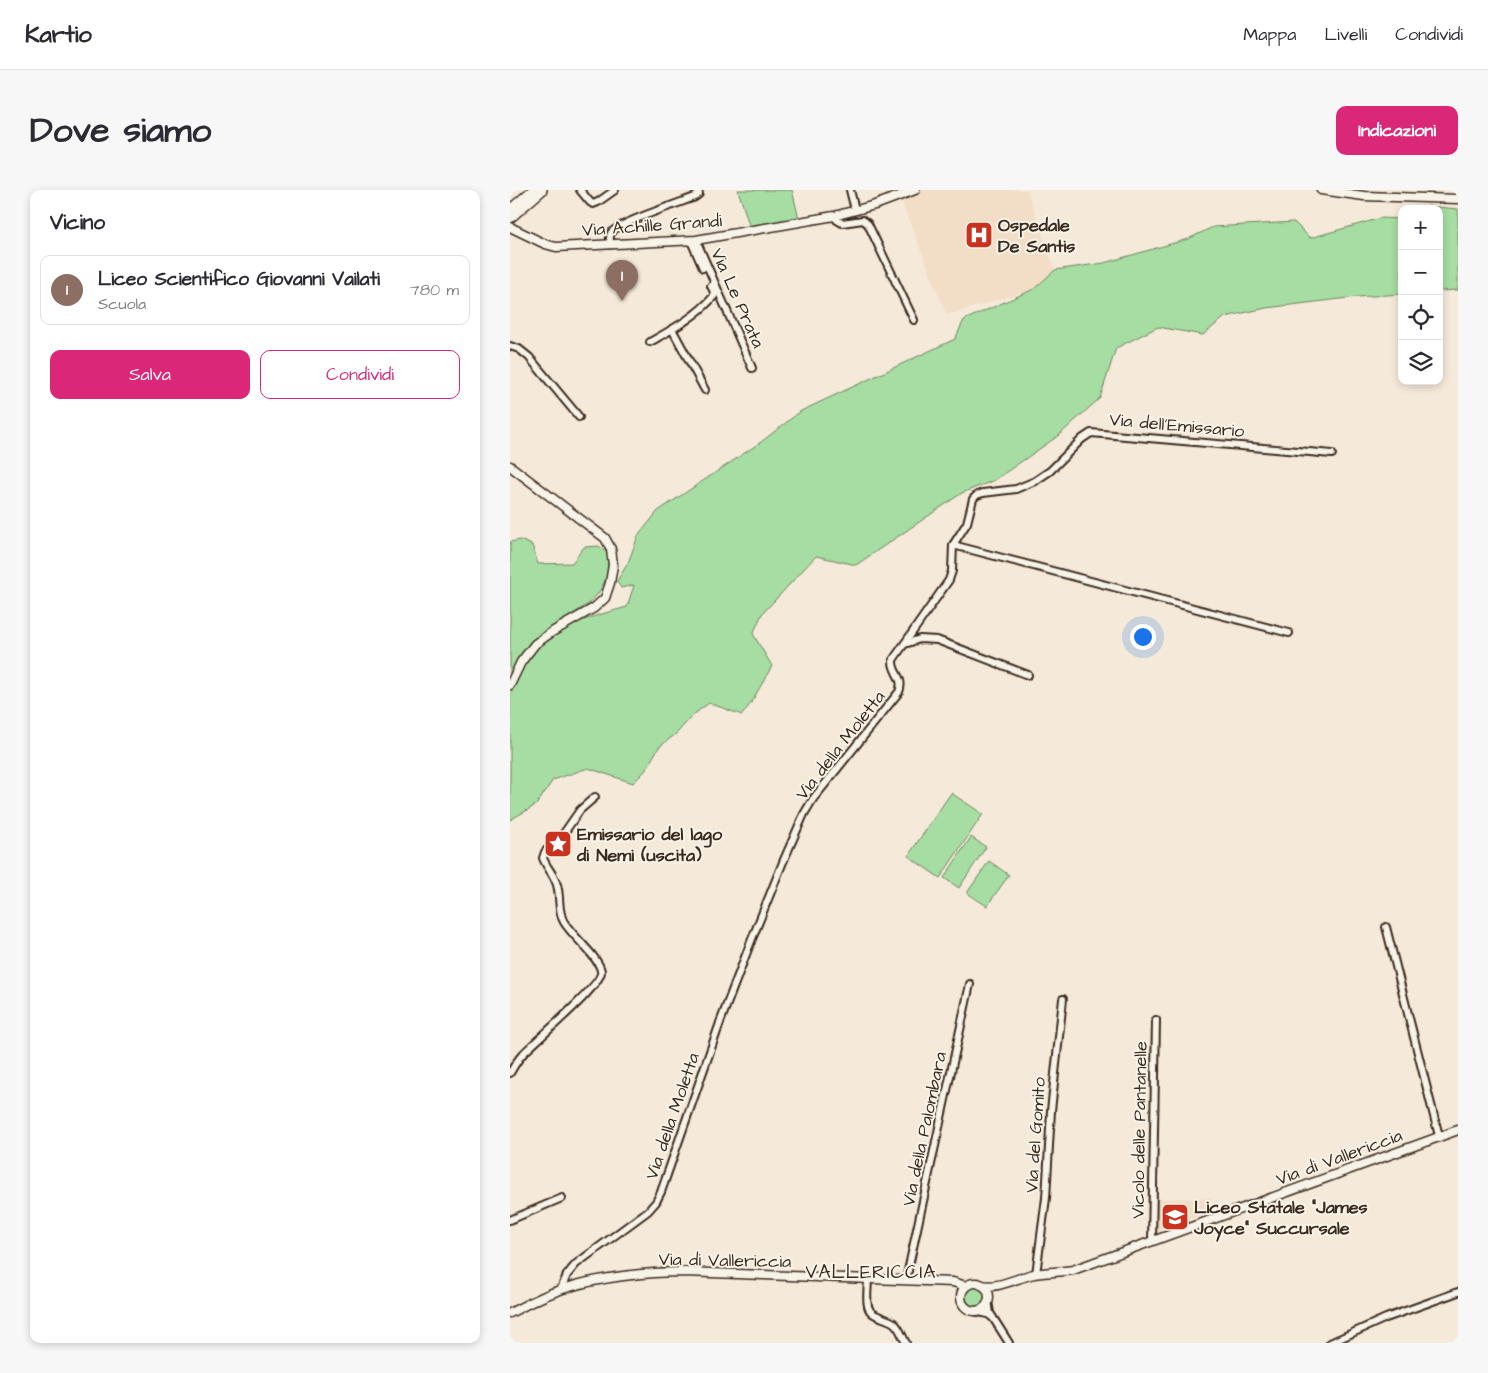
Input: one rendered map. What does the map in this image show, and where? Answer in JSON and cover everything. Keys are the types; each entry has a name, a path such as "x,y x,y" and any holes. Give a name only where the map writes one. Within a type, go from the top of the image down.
{"main road":[{"path":"510,210 533,190"},
{"path":"510,218 542,190"}],"street":[{"path":"580,190 588,201 593,204 616,190"},
{"path":"610,245 611,234 615,229 695,197 699,194 698,190"},
{"path":"850,190 855,210"},
{"name":"Via Achille Grandi","path":"510,227 553,247 693,241 834,216 895,198 915,190"},
{"path":"1320,190 1364,196 1458,199"},
{"path":"834,216 836,220 842,223 863,220 868,224 914,320"},
{"name":"Via Le Prata","path":"650,342 701,308 714,294 693,241"},
{"name":"Via Le Prata","path":"693,241 752,368"},
{"path":"672,329 706,390"},
{"path":"510,346 518,348 528,357 579,416"},
{"name":"Via dell'Emissario","path":"953,546 967,523 973,499 976,496 983,493 1014,490 1035,481 1053,469 1083,437 1093,432 1332,454"},
{"path":"510,466 604,538 611,549 613,565 610,583 603,600 594,608 535,644 523,658 510,685"},
{"path":"953,546 1289,633"},
{"name":"Via della Moletta","path":"561,1289 567,1275 576,1264 648,1211 657,1201 721,1020 782,862 803,817 814,799 899,692 901,682 893,662 950,578 953,546"},
{"path":"904,645 920,639 937,640 1028,675"},
{"path":"510,1073 522,1054 590,991 601,975 597,962 567,928 562,918 559,910 556,882 543,858 545,852 562,836 580,810 595,797"},
{"path":"1386,927 1439,1136"},
{"name":"Via della Palombara","path":"906,1280 970,984"},
{"name":"Via del Gomito","path":"1036,1274 1046,1198 1051,1111 1063,999"},
{"name":"Vicolo delle Pantanelle","path":"1152,1241 1156,1020"},
{"name":"Via di Vallericcia","path":"510,1313 561,1289 597,1280 648,1273 675,1272 868,1278 957,1282 966,1286 974,1284 991,1288 1036,1274 1073,1270 1458,1130"},
{"path":"510,1220 562,1198"},
{"path":"868,1278 869,1309 894,1323 906,1343"},
{"path":"947,1282 956,1286 962,1294"},
{"path":"974,1311 983,1308 993,1293 1003,1284"},
{"path":"981,1285 987,1292 988,1309 1009,1343"},
{"path":"966,1286 962,1294 962,1302 965,1307 988,1314 993,1318"},
{"path":"1330,1343 1381,1320 1458,1292"}],"shaded area":[{"name":"Ospedale De Santis","path":"919,190 1027,190 1055,270 1034,289 947,315 901,200"},
{"name":"Liceo Statale \"James Joyce\" Succursale","path":"1211,1198 1211,1212 1161,1229 1160,1232 1154,1234 1154,1199"}],"green space":[{"path":"738,190 792,190 799,219 750,228"},
{"path":"1443,208 1458,209 1458,290 1443,291"},
{"path":"1381,218 1398,219 1398,294 1357,297 1266,308 1225,317 1203,335 1158,327 1116,348 1100,398 1058,436 995,480 962,493 856,565 816,556 762,614 753,634 772,666 742,715 709,703 693,715 676,734 659,747 645,771 633,783 588,768 553,780 536,805 510,820 510,695 525,661 536,648 570,625 627,607 634,585 621,588 617,581 628,563 638,536 658,511 761,442 801,411 955,339 964,320 1034,289 1055,270 1104,263 1188,239 1213,227 1294,222 1310,238"},
{"path":"520,540 532,545 538,564 572,563 584,547 599,546 609,555 607,577 599,592 590,603 546,631 520,655 510,678 510,542"},
{"path":"951,793 983,814 940,878 908,856"},
{"path":"971,837 986,847 959,888 944,878"},
{"path":"989,861 1009,875 987,906 967,893"},
{"path":"975,1287 982,1290 985,1297 982,1304 975,1307 968,1304 965,1297 968,1290"}],"place":[{"name":"Ospedale De Santis","path":"979,235"},
{"name":"Liceo Scientifico Giovanni Vailati","path":"622,301"},
{"name":"Emissario del lago di Nemi (uscita)","path":"558,844"},
{"name":"Liceo Statale \"James Joyce\" Succursale","path":"1175,1217"}],"district":[{"name":"VALLERICCIA","path":"871,1271"}]}
